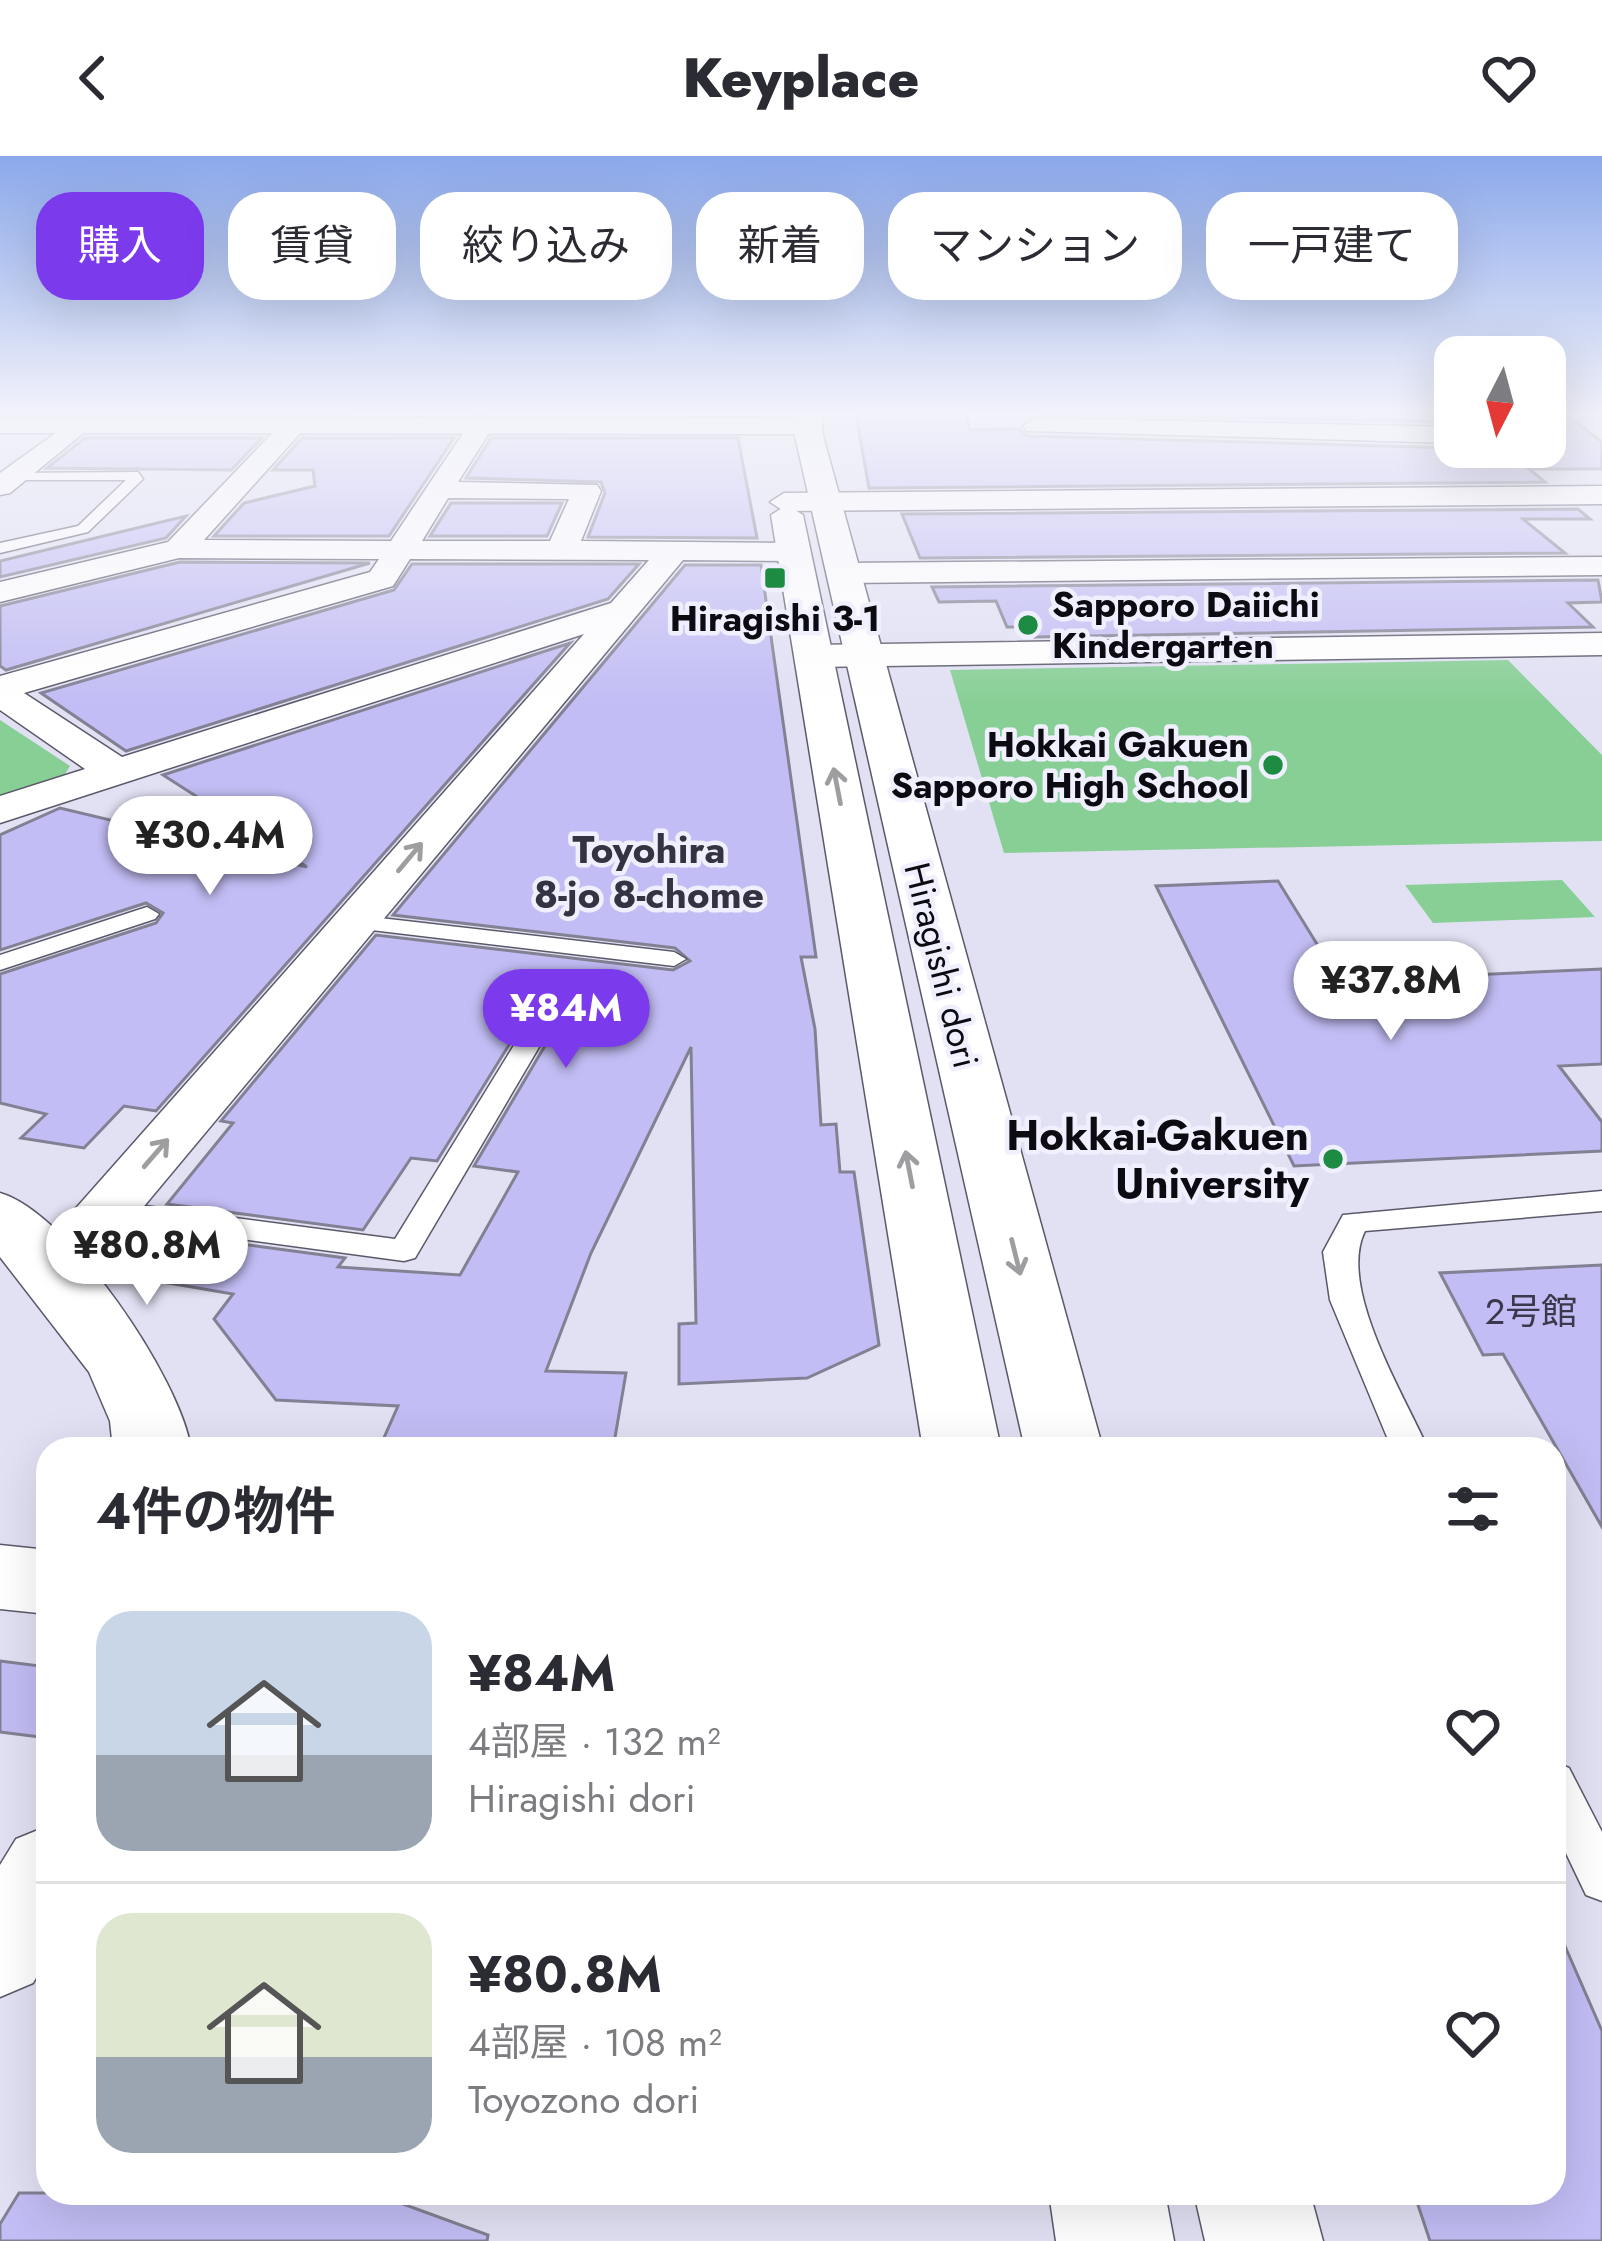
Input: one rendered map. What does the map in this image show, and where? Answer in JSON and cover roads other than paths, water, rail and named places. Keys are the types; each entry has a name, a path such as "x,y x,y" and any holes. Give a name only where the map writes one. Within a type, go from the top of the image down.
{"main road":[{"name":"Hiragishi dori","path":"801,507 838,655 1061,1437"},
{"name":"Hiragishi dori","path":"802,518 844,573 838,655 960,1437"},
{"path":"0,1215 53,1274 138,1387 150,1416 151,1437"},
{"path":"1109,2205 1115,2241"},
{"path":"1255,2205 1264,2241"}],"street":[{"path":"179,549 213,507"},
{"path":"0,690 382,579 431,507"},
{"path":"562,549 580,507"},
{"path":"0,592 179,549 674,551 802,518 959,507"},
{"path":"1282,507 1395,646"},
{"path":"53,1274 674,551"},
{"path":"844,573 1602,566"},
{"path":"1136,568 1182,649"},
{"path":"0,810 620,611"},
{"path":"838,655 1602,644"},
{"path":"0,690 117,772"},
{"path":"0,1577 36,1581"},
{"path":"0,1950 36,1890"}],"lane":[{"path":"0,548 82,529 105,507"},
{"path":"0,963 147,914"},
{"path":"354,922 674,959"},
{"path":"107,1211 404,1251 529,1042"},
{"path":"1405,1437 1346,1300 1339,1252 1354,1222 1602,1202"},
{"path":"1566,1806 1602,1879"}],"place":[{"name":"Hiragishi 3-1","path":"775,578"},
{"name":"Sapporo Daiichi Kindergarten","path":"1028,625"},
{"name":"Hokkai Gakuen Sapporo High School","path":"1273,765"},
{"name":"Hokkai-Gakuen University","path":"1333,1159"}],"district":[{"name":"Toyohira 8-jo 8-chome","path":"649,872"}]}
